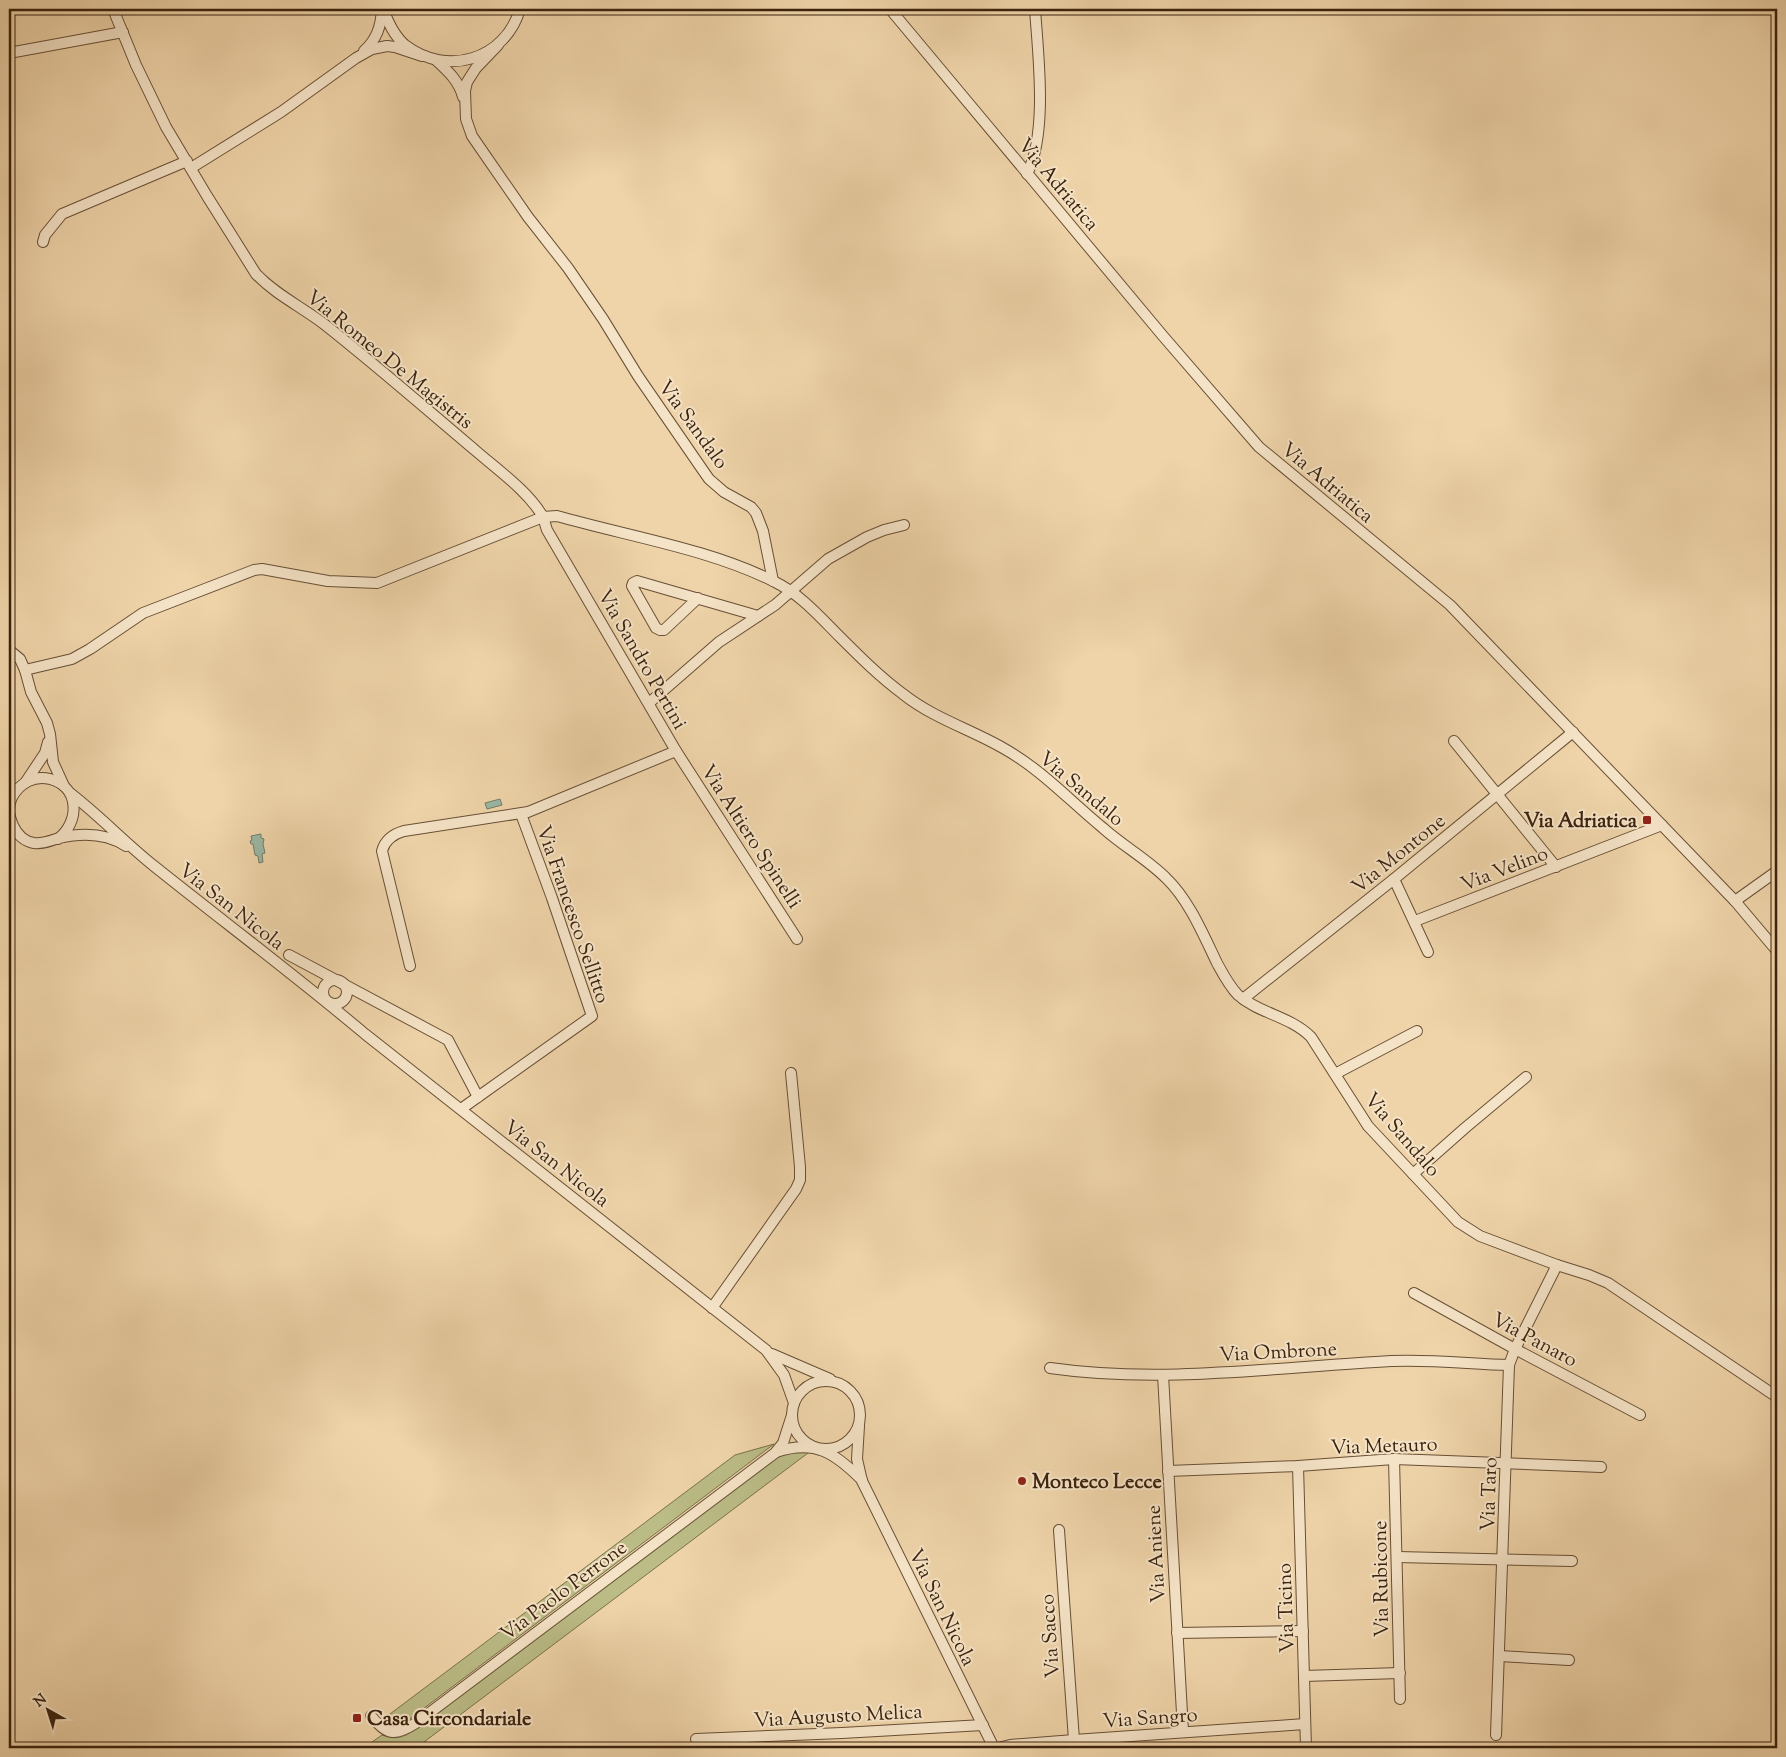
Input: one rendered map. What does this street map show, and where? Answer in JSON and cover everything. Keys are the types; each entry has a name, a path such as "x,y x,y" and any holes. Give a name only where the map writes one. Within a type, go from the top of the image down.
{"street":[{"name":"Via Romeo De Magistris","path":"113,9 136,65 166,127 248,263 265,284 322,322 389,377 489,462 536,505 543,517"},
{"path":"383,9 390,26 404,44 422,56"},
{"path":"43,242 45,235 62,214 189,165 281,112 356,58 372,44 378,32 383,9"},
{"name":"Via Sandalo","path":"465,106 465,91 470,76 511,29 520,9"},
{"name":"Via Adriatica","path":"890,9 1027,174 1259,447 1450,605 1735,901 1777,951"},
{"path":"1027,174 1032,164 1038,127 1040,89 1035,9"},
{"path":"9,53 123,32"},
{"path":"356,58 372,49 387,46 404,48 436,60 458,62 479,56 498,45"},
{"name":"Via Sandalo","path":"436,60 461,88 469,128 484,155 528,217 568,268 603,319 638,376 709,479 724,492 751,507 756,513 763,531 773,581 791,591 807,604 876,673 905,696 933,714 1003,748 1028,764 1063,791 1124,846 1148,861 1168,880 1189,908 1233,990 1251,1004 1302,1028 1311,1037 1368,1126 1458,1222 1470,1231 1608,1283 1777,1397"},
{"path":"25,670 72,659 143,613 254,570 262,569 328,581 377,583 543,517 557,516 657,542 738,566 773,581"},
{"name":"Via Sandro Pertini","path":"410,966 382,851 388,839 398,832 528,812 676,751 547,530 543,517"},
{"path":"649,703 719,642 758,616 791,591 816,568 840,551 884,530 904,525"},
{"path":"698,598 664,630 660,630 656,628 632,586 637,581 698,598 758,616"},
{"name":"Via San Nicola","path":"9,650 20,659 31,692 47,723 50,734 52,762 67,790 74,815 71,825 58,839"},
{"name":"Via Montone","path":"1243,999 1394,879 1573,732"},
{"name":"Via San Nicola","path":"50,734 45,753 11,799 9,807 12,828 31,843 48,843 58,839 84,835 101,836 122,844 140,855"},
{"path":"1454,741 1556,867"},
{"name":"Via Altiero Spinelli","path":"676,751 798,939"},
{"name":"Via San Nicola","path":"22,786 35,779 45,778 53,780 67,790 140,855 228,926 328,1002 766,1350 844,1385 851,1391 860,1408 857,1459 862,1481 994,1748"},
{"path":"9,793 22,786"},
{"name":"Via Francesco Sellitto","path":"461,1109 592,1016 521,814"},
{"name":"Via Velino","path":"1415,921 1662,826"},
{"path":"1735,901 1777,871"},
{"path":"1394,879 1428,952"},
{"name":"Via San Nicola","path":"290,955 448,1040 478,1097"},
{"path":"333,980 340,981 346,987 347,995 343,1002 335,1004 328,1002 323,996 323,989 327,983 333,980"},
{"path":"1335,1074 1417,1031"},
{"path":"712,1308 800,1180 791,1073"},
{"path":"1413,1174 1526,1078"},
{"name":"Via Taro","path":"1496,1735 1509,1365 1515,1349 1557,1265"},
{"name":"Via Panaro","path":"1414,1293 1640,1415"},
{"name":"Via San Nicola","path":"766,1350 784,1375 794,1403 792,1415 795,1428 802,1439 808,1444 831,1454 862,1481"},
{"name":"Via Ombrone","path":"1050,1368 1090,1374 1163,1375 1394,1361 1509,1365"},
{"name":"Via Aniene","path":"1163,1375 1183,1732"},
{"path":"794,1403 802,1390 811,1384 820,1381 835,1381"},
{"name":"Via Paolo Perrone","path":"371,1716 386,1731 394,1733 401,1732 416,1724 774,1453 783,1443 792,1415"},
{"path":"820,1448 843,1445 852,1437 859,1426"},
{"name":"Via Paolo Perrone","path":"774,1453 799,1447 820,1448"},
{"name":"Via Metauro","path":"1168,1471 1298,1466 1394,1459 1601,1467"},
{"name":"Via Rubicone","path":"1394,1459 1400,1699"},
{"name":"Via Ticino","path":"1298,1466 1306,1748"},
{"name":"Via Sacco","path":"1059,1530 1074,1740"},
{"path":"1397,1557 1572,1561"},
{"path":"1177,1633 1303,1631"},
{"path":"1499,1656 1569,1660"},
{"path":"1304,1676 1400,1673"},
{"name":"Via Sangro","path":"998,1748 1010,1745 1305,1724"},
{"name":"Via Augusto Melica","path":"696,1739 983,1725"}],"green space":[{"path":"774,1444 407,1721 394,1726 382,1720 735,1455"},
{"path":"803,1451 808,1453 416,1748 365,1747 382,1735 395,1738 410,1733 776,1457 783,1453"}],"shaded area":[{"path":"500,799 502,805 487,809 485,803"},
{"path":"261,834 261,838 264,839 265,853 262,854 263,862 259,863 258,856 255,855 253,844 250,841 252,840 251,836"}],"place":[{"name":"Via Adriatica","path":"1647,820"},
{"name":"Monteco Lecce","path":"1022,1481"},
{"name":"Casa Circondariale","path":"357,1718"}]}
